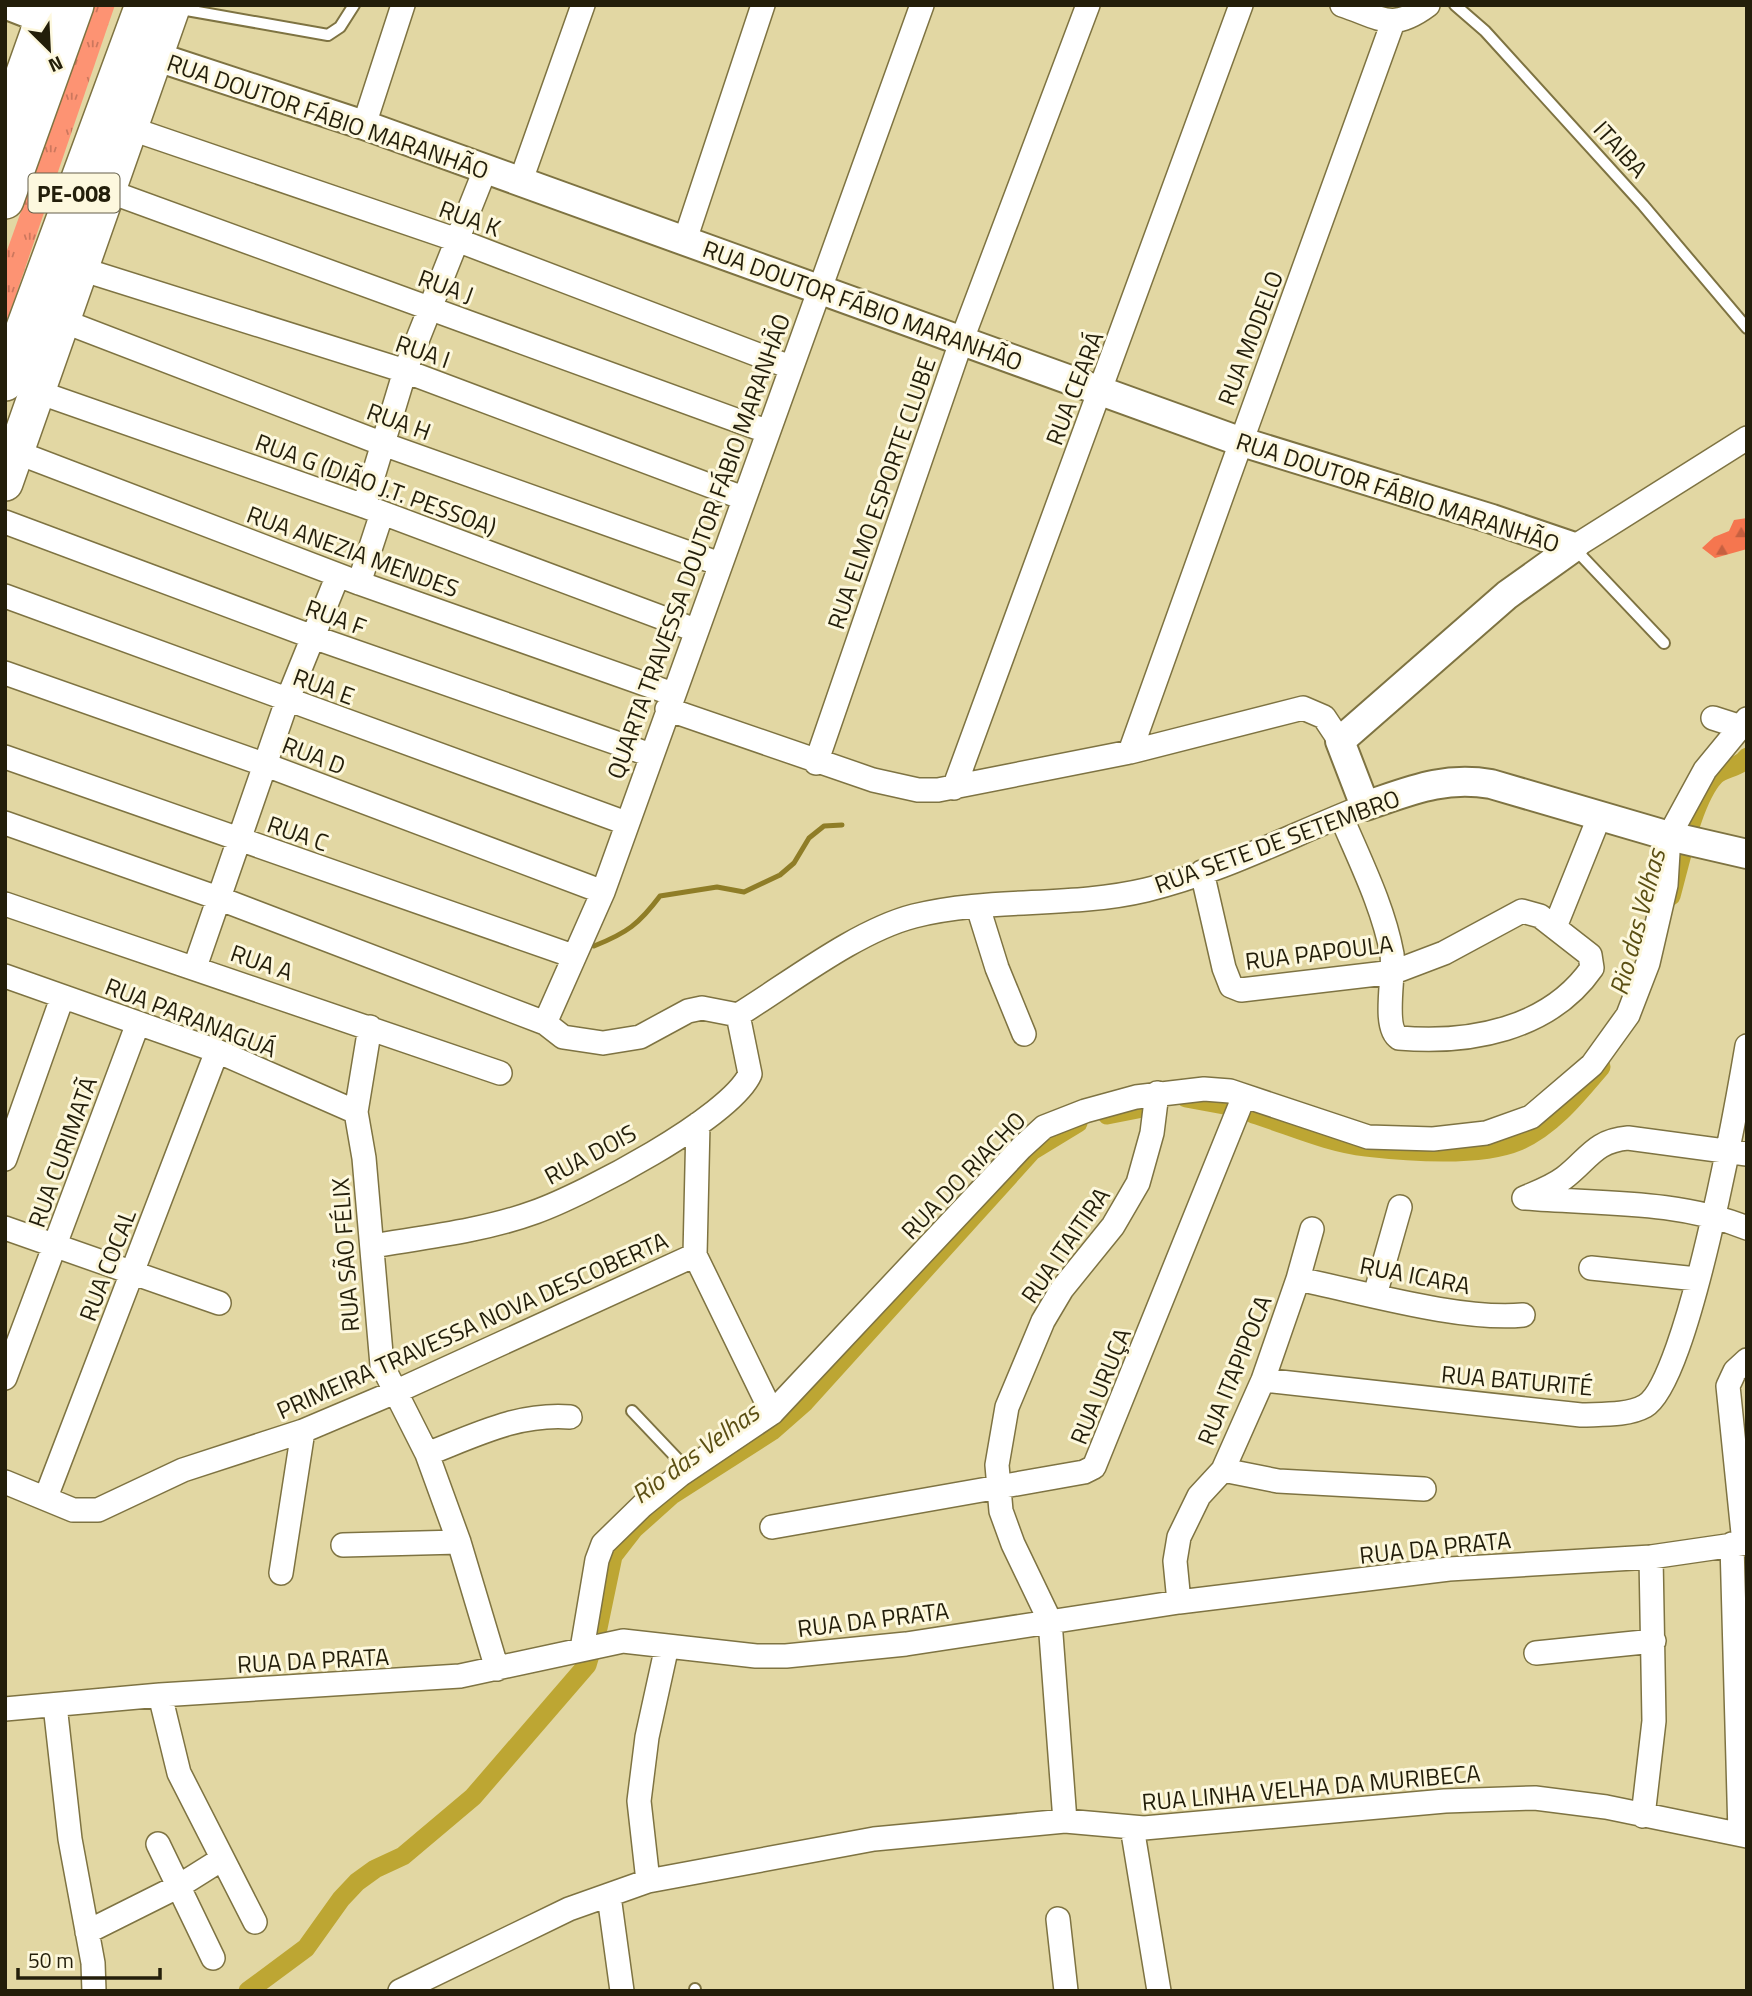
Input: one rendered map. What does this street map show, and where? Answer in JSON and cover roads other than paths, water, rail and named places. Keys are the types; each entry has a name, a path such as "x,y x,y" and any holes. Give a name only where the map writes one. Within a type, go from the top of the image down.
{"highway":[{"name":"PE-008","path":"21,387 163,6"},
{"name":"PE-008","path":"5,200 55,10"}],"main road":[{"path":"11,467 21,387 63,321 155,56 163,6"},
{"path":"5,126 55,10"}],"street":[{"path":"7,5 55,10"},
{"path":"364,125 403,5"},
{"path":"520,183 583,5"},
{"path":"685,240 762,5"},
{"name":"QUARTA TRAVESSA DOUTOR FÁBIO MARANHÃO","path":"545,1023 603,891 766,431 922,5"},
{"name":"RUA ELMO ESPORTE CLUBE","path":"816,762 961,342 1088,5"},
{"name":"RUA CEARÁ","path":"954,788 1241,5"},
{"path":"1342,5 1393,22 1408,20 1428,5"},
{"name":"RUA MODELO","path":"1130,752 1239,441 1393,22"},
{"name":"RUA DOUTOR FÁBIO MARANHÃO","path":"155,56 364,125 1239,441 1574,547"},
{"name":"RUA K","path":"130,128 457,240 790,367"},
{"path":"195,967 313,637 348,579 373,509 383,444 405,371 485,170"},
{"name":"RUA J","path":"108,191 766,431"},
{"name":"RUA I","path":"81,269 405,371 743,498"},
{"name":"RUA H","path":"63,321 383,444 720,564"},
{"name":"RUA G (DIÃO J.T. PESSOA)","path":"21,387 373,509 695,630"},
{"path":"1600,816 1555,928 1590,955 1594,964 1571,990 1538,1018 1501,1030 1448,1039 1405,1038 1394,1035 1390,1021 1394,972 1392,954 1353,811 1340,741 1507,596 1574,547 1747,438"},
{"name":"RUA ANEZIA MENDES","path":"11,467 348,579 670,701 816,762 918,790 954,788 1130,752 1303,708 1324,718 1340,741"},
{"name":"RUA F","path":"5,523 313,637 651,755"},
{"name":"RUA E","path":"5,596 626,824"},
{"name":"RUA D","path":"5,673 266,765 603,891"},
{"path":"1713,718 1743,722"},
{"path":"1674,837 1705,770 1743,722"},
{"name":"RUA C","path":"5,757 573,957"},
{"name":"RUA SETE DE SETEMBRO","path":"738,1015 885,926 923,914 978,907 1087,901 1147,890 1202,873 1353,811 1435,783 1463,780 1490,784 1674,837 1747,854"},
{"path":"5,823 218,898 545,1023 563,1037 603,1043 640,1037 681,1014 702,1007 738,1015"},
{"name":"RUA DO RIACHO","path":"590,1648 597,1560 603,1544 642,1506 688,1470 772,1413 1021,1148 1044,1128 1085,1111 1156,1102 1204,1089 1230,1091 1368,1137 1433,1139 1486,1133 1531,1117 1592,1065 1628,1015 1648,963 1674,837"},
{"name":"RUA PAPOULA","path":"1202,873 1224,968 1231,986 1252,991 1394,972 1467,943 1522,911 1540,916 1555,928"},
{"name":"RUA A","path":"5,904 500,1073"},
{"path":"978,907 997,968 1024,1034"},
{"name":"RUA PARANAGUÁ","path":"5,976 217,1051 356,1112"},
{"path":"5,1159 62,998"},
{"name":"RUA DOIS","path":"372,1246 463,1230 535,1212 596,1184 698,1124 741,1088 750,1074 738,1015"},
{"name":"RUA CURIMATÃ","path":"5,1378 138,1023"},
{"name":"RUA SÃO FÉLIX","path":"370,1027 356,1112 364,1158 378,1345 382,1365 427,1454 460,1542 497,1669"},
{"name":"RUA BATURITÉ","path":"1262,1380 1581,1415 1630,1411 1645,1406 1661,1389 1672,1367 1714,1215 1738,1152 1747,1046"},
{"name":"RUA COCAL","path":"46,1497 217,1051"},
{"name":"RUA URUÇA","path":"772,1527 997,1485 1084,1472 1094,1467 1244,1096"},
{"name":"RUA ITAITIRA","path":"1050,1621 1013,1544 1001,1511 997,1465 1007,1407 1020,1373 1062,1289 1113,1226 1138,1183 1156,1102"},
{"path":"698,1124 695,1255 772,1413"},
{"path":"1738,1152 1628,1138 1603,1142 1566,1177 1524,1198 1664,1208 1714,1215 1747,1228"},
{"path":"1375,1295 1400,1207"},
{"path":"5,1228 55,1248 219,1303"},
{"name":"RUA ITAPIPOCA","path":"1179,1602 1175,1561 1179,1537 1199,1496 1223,1470 1262,1380 1298,1279 1311,1229"},
{"name":"PRIMEIRA TRAVESSA NOVA DESCOBERTA","path":"46,1497 73,1510 98,1510 183,1469 303,1431 395,1392 695,1255"},
{"path":"1591,1268 1697,1279"},
{"name":"RUA ICARA","path":"1298,1279 1478,1314 1523,1315"},
{"path":"1743,1835 1741,1543 1728,1386 1735,1371 1747,1360"},
{"path":"427,1454 519,1419 542,1415 570,1417"},
{"path":"281,1573 303,1431"},
{"path":"1223,1470 1278,1481 1424,1489"},
{"path":"5,1482 46,1497"},
{"path":"343,1545 460,1542"},
{"name":"RUA DA PRATA","path":"5,1709 160,1695 432,1679 497,1669 623,1641 786,1656 906,1644 1179,1602 1449,1569 1651,1557 1741,1543"},
{"path":"1643,1816 1654,1721 1651,1557"},
{"path":"1050,1621 1065,1821"},
{"path":"1536,1653 1654,1641"},
{"path":"649,1881 639,1801 647,1737 667,1646"},
{"path":"160,1695 179,1773 256,1922"},
{"path":"55,1705 71,1839 94,1991"},
{"name":"RUA LINHA VELHA DA MURIBECA","path":"400,1991 569,1909 649,1881 874,1839 1065,1821 1132,1827 1493,1798 1535,1798 1743,1835"},
{"path":"1132,1827 1159,1991"},
{"path":"158,1844 213,1958"},
{"path":"87,1932 179,1886 222,1859"},
{"path":"610,1896 622,1991"},
{"path":"1058,1919 1066,1991"}],"lane":[{"path":"163,6 328,35 340,27 354,5"},
{"name":"ITAIBA","path":"1455,5 1485,31 1643,205 1747,328"},
{"path":"1574,547 1664,643"},
{"path":"632,1410 688,1470"}],"waterway":[{"name":"Rio das Velhas","path":"1671,896 1688,833 1707,786 1718,773 1740,764 1747,757"},
{"path":"594,946 632,927 660,896 717,887 744,892 780,875 794,863 809,838 824,826 842,825"},
{"name":"Rio das Velhas","path":"1253,1114 1352,1145 1423,1152 1484,1150 1519,1141 1543,1127 1601,1067"},
{"name":"Rio das Velhas","path":"1186,1098 1224,1105"},
{"name":"Rio das Velhas","path":"1107,1115 1153,1106"},
{"name":"Rio das Velhas","path":"248,1991 306,1948 341,1899 357,1882 375,1869 403,1856 473,1797 587,1665 598,1628 613,1556 634,1529 672,1495 772,1431 805,1402 1032,1151 1078,1123"}]}
